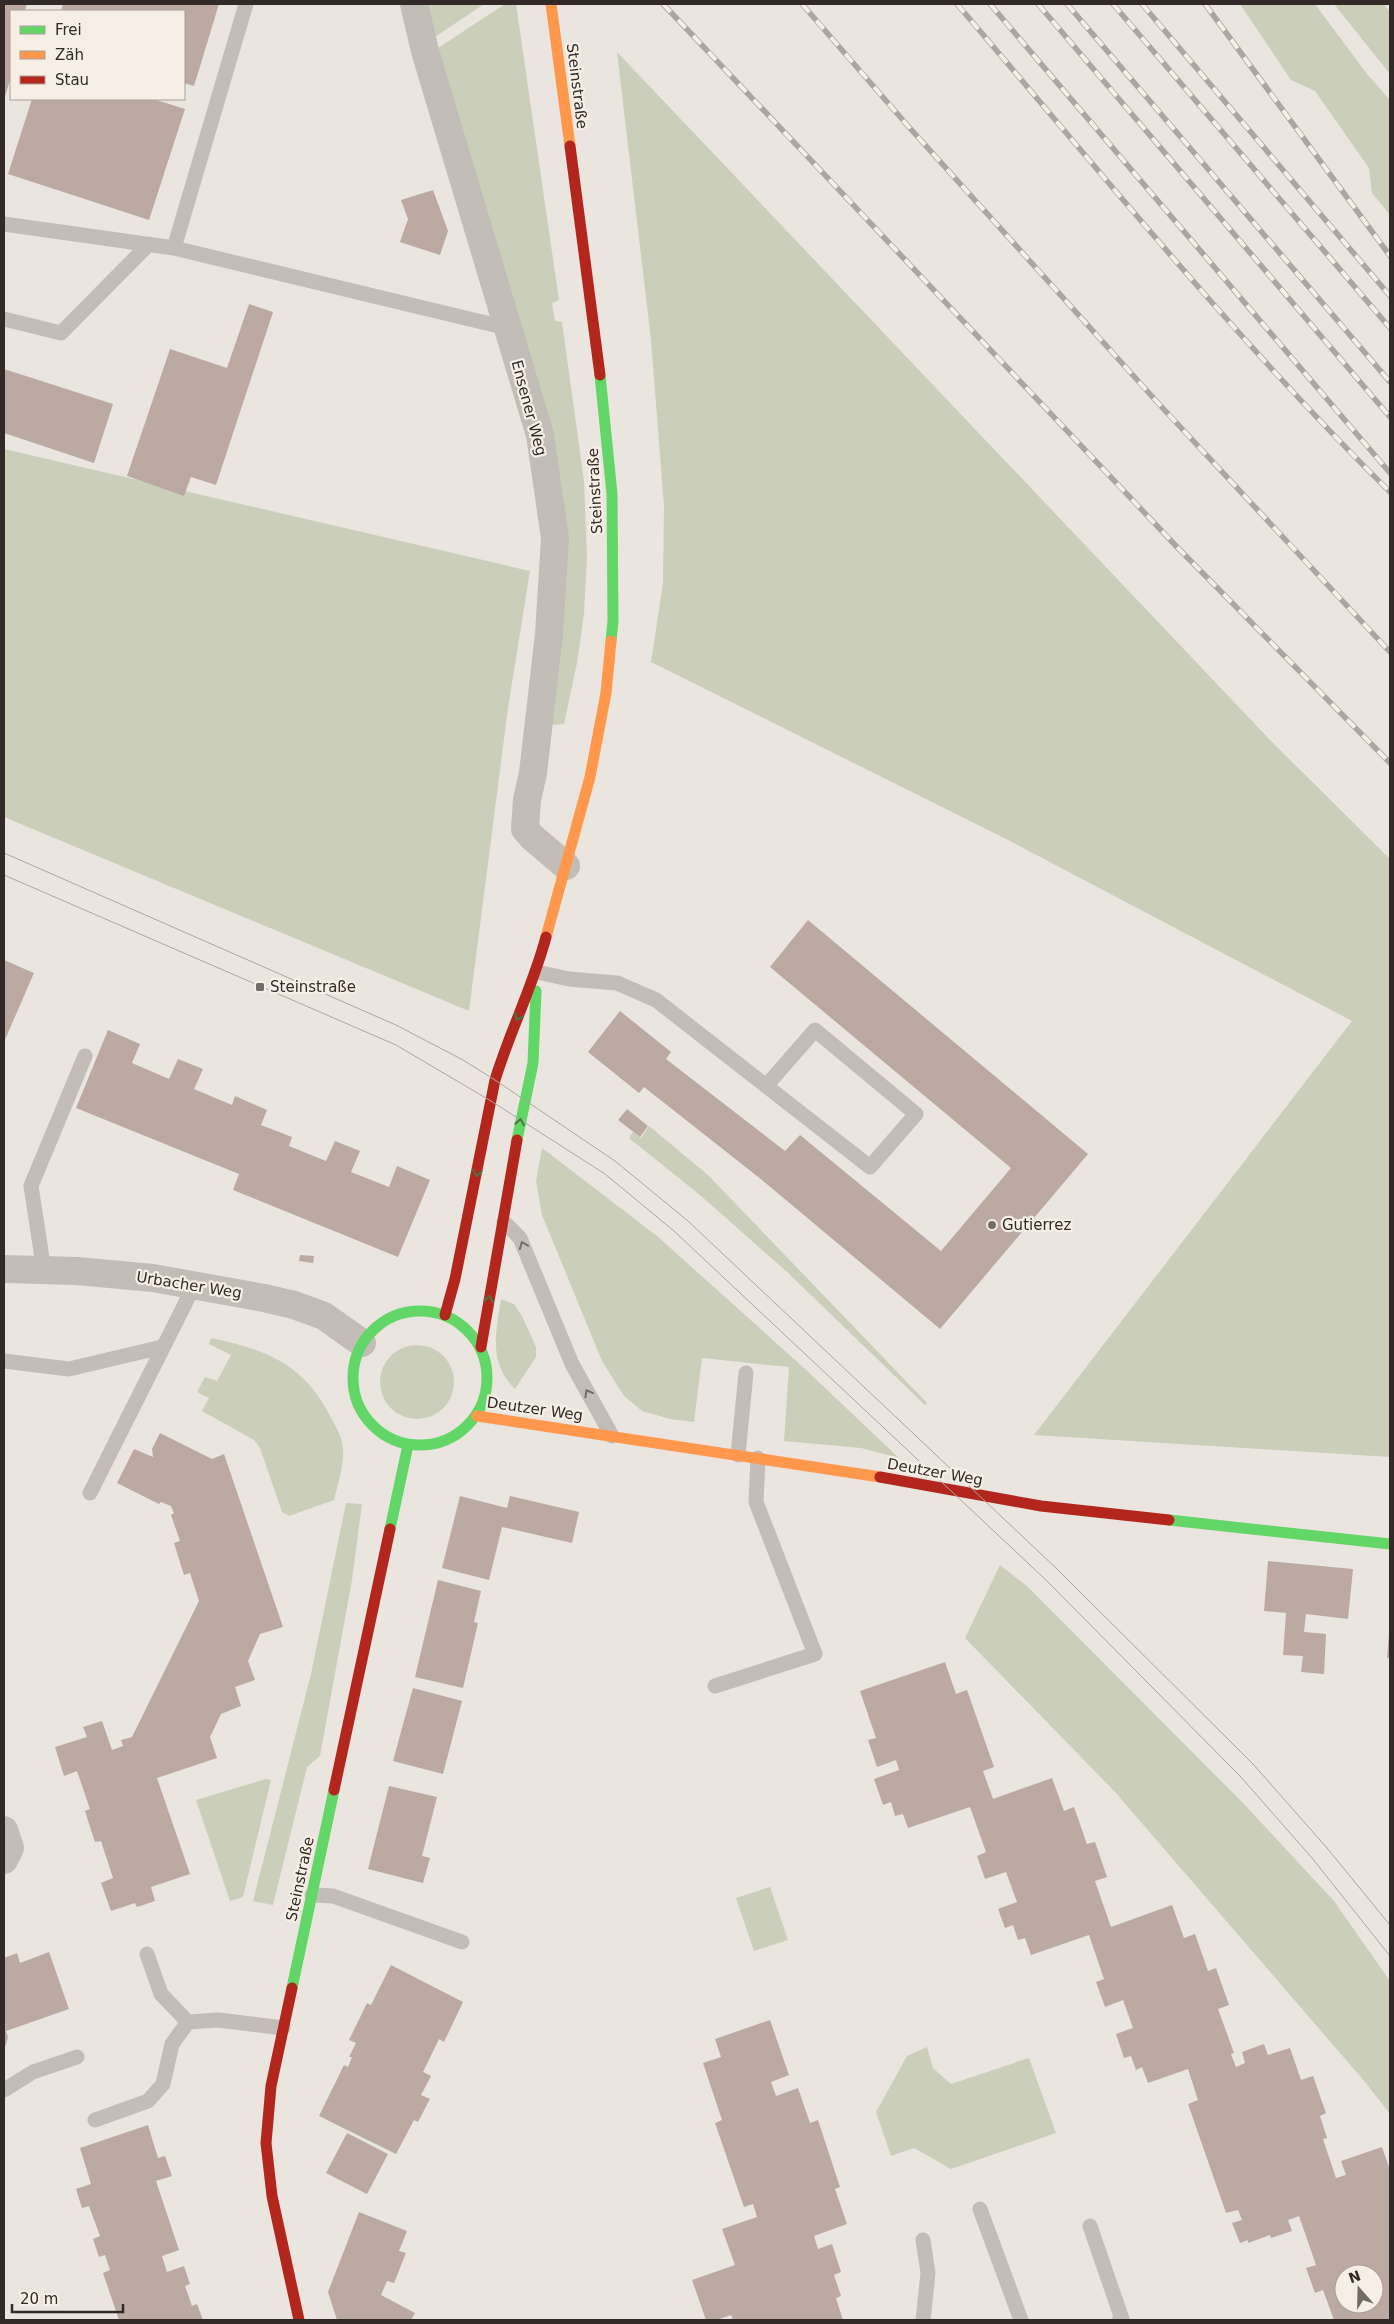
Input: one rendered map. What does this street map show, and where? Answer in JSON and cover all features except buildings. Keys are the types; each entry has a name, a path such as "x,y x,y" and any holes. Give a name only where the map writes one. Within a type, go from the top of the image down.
{"main road":[{"name":"Steinstraße","path":"445,1315 455,1279 496,1080 504,1051 537,972 590,777 606,693 613,620 612,494 602,392 551,4"},
{"name":"Steinstraße","path":"481,1347 532,1063 537,972"},
{"path":"422,1310 445,1315 460,1323 472,1333 481,1347 487,1362 488,1378 486,1393 477,1416 454,1437 432,1445 408,1445 387,1438 370,1424 358,1406 353,1385 354,1363 362,1343 378,1325 398,1314 422,1310"},
{"name":"Deutzer Weg","path":"477,1416 678,1448 758,1458 1050,1507 1390,1544"},
{"name":"Steinstraße","path":"299,2320 272,2196 266,2142 271,2086 408,1445"}],"street":[{"name":"Ensener Weg","path":"414,4 425,51 540,435 555,538 549,634 533,773 526,800 525,829 566,866"},
{"name":"Urbacher Weg","path":"4,1269 77,1271 195,1284 294,1305 324,1316 362,1343"},
{"path":"4,1830 10,1848 4,1860"}],"lane":[{"path":"174,248 246,4"},
{"path":"4,224 174,248 507,328"},
{"path":"4,319 61,333 149,244"},
{"path":"537,972 569,979 617,983 656,1000 870,1168 916,1114 815,1030 766,1086"},
{"path":"44,1271 31,1186 85,1056"},
{"path":"504,1222 520,1238 572,1364 612,1436"},
{"path":"90,1493 195,1284"},
{"path":"4,1361 69,1369 162,1347"},
{"path":"738,1455 746,1373"},
{"path":"715,1686 815,1654 756,1502 758,1458"},
{"path":"312,1895 333,1896 462,1942"},
{"path":"147,1954 161,1994 188,2022 218,2020 283,2028"},
{"path":"95,2120 148,2101 163,2084 172,2044 188,2022"},
{"path":"4,2090 33,2072 77,2056"},
{"path":"980,2209 1020,2320"},
{"path":"1090,2226 1121,2320"},
{"path":"923,2240 928,2274 923,2320"}],"green space":[{"path":"428,4 484,4 435,37"},
{"path":"505,4 516,4 559,300 552,303 555,321 562,322 584,481 587,557 584,614 577,663 564,724 549,725 563,629 567,564 438,48"},
{"path":"1240,4 1315,4 1367,74 1390,100 1390,215 1372,193 1369,168 1315,91 1291,80"},
{"path":"1334,4 1384,4 1390,12 1390,74"},
{"path":"617,52 1273,743 1390,859 1390,1457 1034,1435 1352,1021 1008,840 651,662 663,583 664,506 651,340"},
{"path":"4,449 530,571 508,708 469,1011 4,817"},
{"path":"649,1126 708,1175 927,1403 925,1405 787,1272 700,1195 629,1138 633,1132 641,1138"},
{"path":"542,1148 657,1236 804,1368 899,1458 861,1448 784,1441 789,1367 702,1358 694,1422 670,1419 642,1411 624,1396 602,1361 542,1215 536,1181"},
{"path":"501,1299 514,1304 522,1316 536,1347 536,1357 515,1389 506,1379 497,1358 496,1335"},
{"path":"211,1338 249,1347 280,1361 307,1383 319,1397 337,1428 342,1442 342,1464 334,1500 289,1516 282,1512 260,1448 254,1440 202,1411 209,1398 197,1392 205,1377 217,1381 231,1355 209,1344"},
{"path":"417,1345 431,1348 443,1356 451,1368 454,1382 451,1396 443,1408 431,1416 417,1419 403,1416 391,1408 383,1396 380,1382 383,1368 391,1356 403,1348"},
{"path":"346,1503 362,1504 352,1580 320,1756 307,1767 273,1905 253,1901 311,1674"},
{"path":"1000,1565 1028,1587 1243,1803 1334,1901 1390,1981 1390,2114 1365,2082 1115,1792 965,1638"},
{"path":"266,1779 271,1780 243,1897 230,1901 196,1800"},
{"path":"770,1887 788,1940 754,1951 736,1898"},
{"path":"927,2047 933,2068 951,2084 1029,2058 1056,2133 951,2169 914,2148 891,2156 876,2112 907,2056"}],"tram line":[{"path":"4,853 396,1025 463,1060 615,1161 688,1221 1057,1569 1253,1764 1327,1848 1390,1925"},
{"path":"4,875 396,1045 491,1101 605,1174 674,1231 1046,1580 1240,1776 1312,1858 1390,1956"}],"railway":[{"path":"663,4 1177,547 1390,763"},
{"path":"802,4 908,126 1158,403 1390,652"},
{"path":"957,4 1222,314 1333,434 1390,492"},
{"path":"990,4 1390,473"},
{"path":"1038,4 1390,417"},
{"path":"1067,4 1390,382"},
{"path":"1113,4 1390,328"},
{"path":"1142,4 1390,296"},
{"path":"1205,4 1390,256"}],"traffic: fast":[{"path":"600,375 612,494 613,621 611,641"},
{"path":"517,1140 533,1063 536,991"},
{"path":"420,1311 446,1316 468,1330 482,1352 487,1378 482,1404 468,1426 446,1440 420,1445 394,1440 372,1426 358,1404 353,1378 358,1352 372,1330 394,1316 420,1311"},
{"path":"390,1529 408,1445"},
{"path":"1169,1520 1390,1544"},
{"path":"292,1988 334,1790"}],"traffic: slow":[{"path":"551,4 570,146"},
{"path":"546,937 590,777 606,693 611,641"},
{"path":"477,1416 880,1477"}],"traffic: jam":[{"path":"570,146 600,375"},
{"path":"445,1315 455,1279 495,1080 535,973 546,937"},
{"path":"481,1347 517,1140"},
{"path":"880,1477 1041,1506 1169,1520"},
{"path":"334,1790 390,1529"},
{"path":"292,1988 271,2086 266,2143 272,2196 299,2320"}],"place":[{"name":"Steinstraße","path":"260,987"},
{"name":"Gutierrez","path":"992,1225"}]}
